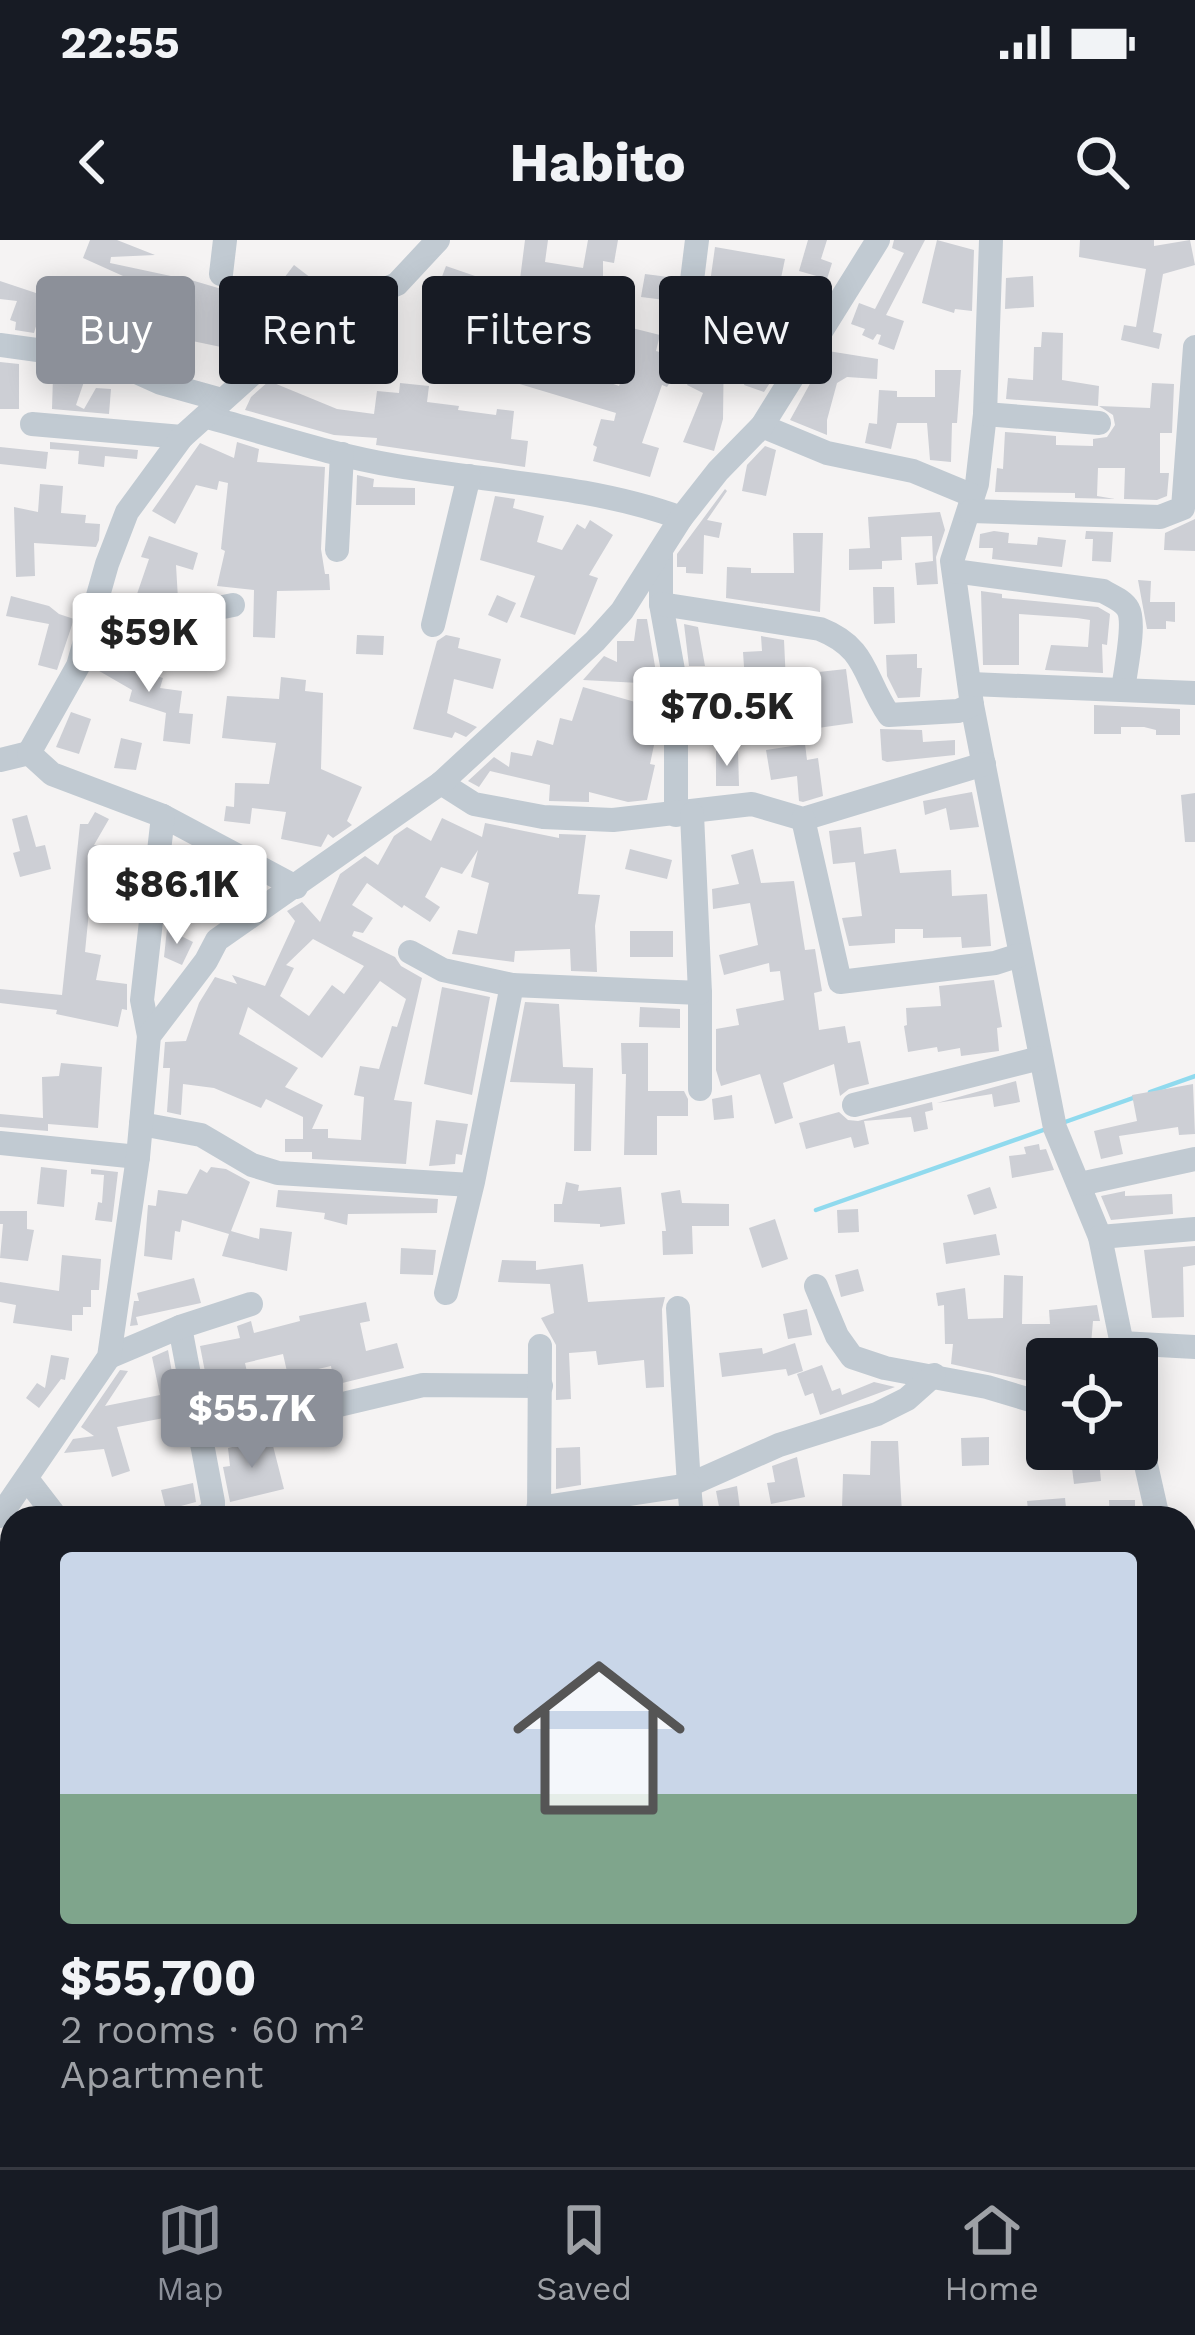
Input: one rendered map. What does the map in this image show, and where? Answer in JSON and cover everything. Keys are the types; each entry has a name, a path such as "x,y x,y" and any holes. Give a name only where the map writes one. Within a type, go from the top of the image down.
{"street":[{"path":"220,274 225,240"},
{"path":"0,760 29,754 78,666 127,512 182,437 325,315 397,284 438,240"},
{"path":"692,276 697,240"},
{"path":"149,1036 217,940 441,783 595,641 622,611 681,518 762,426 878,240"},
{"path":"991,240 985,414 977,484 957,543 954,571 971,695 1055,1128 1100,1237 1120,1338"},
{"path":"0,345 110,360 306,448 638,502 681,518"},
{"path":"762,426 826,453 914,471 971,503 1169,516 1183,508 1195,347"},
{"path":"985,414 1099,423"},
{"path":"32,424 182,437"},
{"path":"337,550 342,454"},
{"path":"433,625 469,476"},
{"path":"661,554 700,993 700,1089"},
{"path":"954,571 1103,591 1120,601 1129,610 1130,622 1123,690"},
{"path":"662,604 820,629 843,638 856,650 889,715 958,711 971,695 1123,690 1195,693"},
{"path":"89,634 232,605"},
{"path":"29,754 52,774 163,816 296,887"},
{"path":"441,783 474,804 543,817 613,820 752,804 803,818 984,764"},
{"path":"7,1506 109,1357 138,1157 149,1036 142,1000 163,816"},
{"path":"803,818 840,982 994,963 1020,955"},
{"path":"410,952 443,970 512,985 700,993"},
{"path":"446,1293 512,985"},
{"path":"854,1105 1040,1058"},
{"path":"141,1124 201,1135 251,1166 278,1173 471,1185"},
{"path":"0,1143 138,1157"},
{"path":"1080,1184 1195,1159"},
{"path":"1100,1237 1195,1229"},
{"path":"817,1286 836,1336 852,1358 1026,1400"},
{"path":"109,1357 251,1304"},
{"path":"678,1308 691,1506"},
{"path":"180,1327 204,1437 212,1506"},
{"path":"538,1506 540,1346"},
{"path":"1158,1349 1195,1347"},
{"path":"576,1506 689,1485 779,1445 877,1414 916,1392 934,1375"},
{"path":"204,1437 423,1385 541,1386"},
{"path":"1147,1470 1155,1506"},
{"path":"27,1479 48,1506"}],"building":[{"path":"90,240 117,240 155,255 111,257 110,263 171,276 123,276 83,258"},
{"path":"525,240 548,240 545,262 583,268 588,240 618,240 614,263 603,261 603,276 521,276"},
{"path":"808,240 827,240 821,259 832,263 828,276 799,271"},
{"path":"894,240 925,240 886,315 904,321 894,350 878,344 881,335 873,340 862,335 865,329 851,324 859,303 875,309 904,253 892,248"},
{"path":"937,240 974,250 972,311 955,309 954,313 922,303"},
{"path":"1080,240 1154,240 1154,246 1190,240 1195,265 1163,274 1153,332 1162,334 1159,349 1121,340 1124,325 1136,327 1146,269 1079,257"},
{"path":"715,247 785,259 781,276 711,276"},
{"path":"294,265 308,276 286,276"},
{"path":"446,266 475,276 442,276"},
{"path":"645,274 660,276 659,299 641,297"},
{"path":"1033,276 1034,307 1005,309 1006,278"},
{"path":"0,281 36,293 34,333 15,330 16,322 10,320 17,301 0,299"},
{"path":"195,281 219,288 219,347 195,342"},
{"path":"635,329 659,335 659,384 669,384 662,385 642,443 659,448 650,477 593,461 601,419 614,421 616,413 520,384 635,384"},
{"path":"1042,332 1063,333 1062,380 1099,386 1098,406 1006,399 1008,378 1033,380 1034,347 1041,347"},
{"path":"832,352 878,359 877,379 847,377 837,383 827,435 790,420 810,384 832,384"},
{"path":"0,362 19,364 19,409 0,409"},
{"path":"935,370 961,370 951,462 930,460 927,423 897,423 891,449 865,443 869,423 877,424 879,390 897,391 897,397 935,397"},
{"path":"400,383 429,386 427,402 496,415 497,409 514,411 511,439 528,441 525,467 376,445 377,438 334,435 245,410 266,384 276,384 337,409 374,414 377,391 399,393"},
{"path":"1152,383 1174,384 1172,433 1160,433 1160,473 1169,473 1167,496 1124,499 1125,468 1098,468 1097,496 1115,499 1075,498 1075,493 995,492 997,468 1003,469 1005,432 1056,436 1056,445 1093,446 1093,439 1107,437 1115,425 1113,415 1099,406 1150,408"},
{"path":"53,384 83,384 76,405 84,409 96,388 111,389 109,414 52,409"},
{"path":"723,384 723,419 714,451 683,442 703,393 687,385"},
{"path":"744,384 769,384 764,392"},
{"path":"50,442 138,450 137,459 105,456 104,467 78,464 79,451 50,449"},
{"path":"237,442 259,449 257,462 325,467 321,549 330,590 277,591 275,638 253,637 254,590 217,586 225,551 221,549 228,483 219,481 217,490 196,485 175,524 152,511 200,443 234,458"},
{"path":"765,446 776,450 766,496 742,491 747,465"},
{"path":"0,447 48,452 46,469 0,464"},
{"path":"357,475 374,479 373,487 415,488 415,505 356,505"},
{"path":"40,484 63,486 61,513 86,515 85,523 100,524 99,540 96,547 34,543 35,576 16,577 14,507 38,512"},
{"path":"725,489 707,520 722,523 719,538 704,535 703,574 686,573 686,567 677,567 677,554"},
{"path":"495,496 515,499 513,508 544,516 537,542 562,550 577,524 585,529 590,520 613,535 589,575 598,578 575,635 520,617 535,576 480,560"},
{"path":"940,512 945,530 936,557 938,584 917,585 915,563 933,561 932,536 901,537 902,560 882,561 882,569 849,570 849,549 870,548 868,517"},
{"path":"1195,519 1195,551 1164,550 1165,533"},
{"path":"1086,531 1113,532 1111,562 1092,561 1093,539 1085,539"},
{"path":"793,533 823,533 820,612 726,598 727,567 751,568 751,573 794,573"},
{"path":"1009,533 1008,543 1037,545 1038,537 1066,540 1062,567 992,559 993,548 979,548 980,534"},
{"path":"149,536 198,553 193,570 176,565 178,599 163,602 137,594 149,559 141,557"},
{"path":"1138,580 1151,581 1150,602 1175,602 1175,622 1166,621 1166,629 1147,629"},
{"path":"873,587 894,587 895,623 874,624"},
{"path":"981,591 1002,594 1002,598 1098,607 1110,614 1107,645 1102,644 1103,673 1045,670 1051,645 1088,647 1090,620 1019,614 1019,665 983,665"},
{"path":"497,595 516,603 507,623 488,615"},
{"path":"11,596 49,606 74,619 57,670 38,665 49,624 6,616"},
{"path":"637,619 647,619 658,684 583,680 604,656 617,662 617,641 634,641"},
{"path":"684,624 698,627 705,666 689,666"},
{"path":"219,625 224,664 194,668 189,631"},
{"path":"357,635 384,636 383,655 356,654"},
{"path":"446,635 460,638 458,648 501,659 493,689 454,679 447,713 477,727 466,737 413,729 437,641"},
{"path":"761,636 784,640 786,683 764,684 768,729 776,729 776,744 756,745 753,717 712,720 711,702 714,685 745,682 743,652 762,651"},
{"path":"111,646 122,653 116,663 163,678 160,688 182,691 179,713 193,714 190,744 163,741 166,713 129,701 132,690 94,668 100,649"},
{"path":"917,654 917,668 922,668 920,697 898,698 887,676 886,655"},
{"path":"846,669 853,723 811,729 800,674"},
{"path":"281,677 306,680 305,691 323,693 321,769 362,787 347,821 352,825 333,838 328,834 321,847 281,839 286,812 252,808 250,824 224,821 226,806 234,807 235,783 269,784 276,743 222,738 227,696 279,699"},
{"path":"583,687 649,706 643,727 657,731 647,800 628,802 589,792 589,802 549,801 550,785 490,771 479,787 468,781 494,757 509,767 511,752 532,756 537,740 553,745 560,718 572,721"},
{"path":"1094,705 1180,709 1180,735 1156,735 1156,730 1144,727 1121,727 1121,734 1094,734"},
{"path":"71,712 91,719 79,754 56,747"},
{"path":"880,729 922,730 923,742 955,740 955,755 887,762 882,760"},
{"path":"121,738 142,743 136,770 114,768"},
{"path":"805,744 807,760 818,758 823,796 803,802 799,801 797,776 771,780 766,750"},
{"path":"716,751 738,751 739,786 716,786"},
{"path":"972,792 979,827 950,830 946,808 925,815 923,801"},
{"path":"1195,793 1195,842 1185,842 1181,795"},
{"path":"95,812 109,819 94,845 135,850 133,908 90,901 85,952 101,955 96,980 127,984 127,1010 122,1009 118,1027 56,1014 57,1010 0,1003 0,989 62,995 80,824 88,824"},
{"path":"27,815 36,847 45,845 51,869 20,877 13,853 20,851 12,819"},
{"path":"442,818 482,837 485,823 559,838 559,834 586,835 578,894 600,895 595,926 597,972 571,971 570,949 515,951 514,962 452,954 458,930 477,934 489,883 471,877 478,850 462,874 441,867 425,897 440,907 430,922 367,883 352,905 373,918 363,933 354,931 352,936 395,957 422,978 394,1100 412,1102 406,1164 312,1159 312,1152 285,1152 285,1139 303,1139 303,1117 266,1099 261,1108 214,1088 183,1084 181,1115 167,1112 170,1068 163,1068 165,1042 186,1041 199,1003 215,977 237,984 232,975 265,986 295,921 287,911 302,902 320,922 340,874 365,856 378,865 394,836 407,827 431,841","holes":["313,939 364,966 344,994 332,985 309,1016 280,996 294,968 286,965","380,981 406,999 379,1069 360,1066 354,1095 364,1097 361,1140 328,1138 328,1129 312,1129 323,1105 285,1087 298,1068 239,1034 248,1007 322,1058"]},
{"path":"861,827 864,854 896,849 900,873 951,870 952,896 987,894 991,946 962,948 961,937 923,938 923,929 895,929 895,943 849,946 842,918 862,916 855,862 833,864 829,831"},
{"path":"630,849 672,860 667,879 625,869"},
{"path":"753,849 761,883 794,881 805,950 815,949 822,991 814,993 819,1030 845,1026 848,1043 860,1041 869,1084 840,1096 834,1064 783,1083 793,1118 775,1124 760,1074 721,1086 716,1070 716,1029 739,1025 736,1009 784,1000 780,971 770,972 769,963 724,975 719,955 758,945 750,903 713,909 712,889 739,884 731,855"},
{"path":"175,855 212,861 209,882 173,877"},
{"path":"167,929 193,942 182,965 164,957"},
{"path":"630,931 673,931 673,957 630,957"},
{"path":"994,980 1002,1027 997,1028 999,1051 961,1056 960,1048 938,1052 937,1047 908,1052 906,1008 941,1006 939,986"},
{"path":"442,987 490,997 472,1095 424,1084"},
{"path":"525,1002 559,1004 563,1067 593,1068 591,1151 574,1151 575,1084 510,1082"},
{"path":"640,1007 680,1009 680,1028 639,1027"},
{"path":"621,1043 648,1043 648,1091 684,1091 688,1099 688,1116 657,1116 657,1155 624,1155 626,1074 622,1074"},
{"path":"61,1063 102,1067 98,1128 0,1127 0,1114 43,1118 42,1077 59,1076"},
{"path":"1016,1081 1020,1102 994,1107 992,1094 937,1103"},
{"path":"1193,1084 1195,1134 1179,1135 1178,1127 1119,1136 1123,1154 1101,1159 1094,1131 1137,1121 1132,1095"},
{"path":"732,1095 734,1118 714,1120 712,1099"},
{"path":"932,1102 933,1110 925,1112 928,1129 914,1132 911,1117 864,1121 869,1144 854,1148 851,1137 806,1149 799,1123 839,1112 858,1121"},
{"path":"436,1120 468,1124 462,1155 456,1154 455,1164 429,1166"},
{"path":"1039,1144 1054,1170 1012,1178 1009,1156 1026,1154 1024,1147"},
{"path":"41,1167 67,1170 64,1207 37,1204"},
{"path":"211,1167 250,1182 231,1231 259,1239 260,1228 292,1232 287,1271 222,1256 229,1234 182,1220 180,1232 175,1231 172,1260 144,1256 148,1205 156,1206 158,1190 187,1194 200,1169 207,1173"},
{"path":"91,1169 118,1172 112,1222 95,1220 104,1175 91,1174"},
{"path":"566,1182 579,1185 578,1191 621,1187 625,1224 600,1227 554,1222 554,1204 562,1204"},
{"path":"990,1187 997,1208 974,1215 967,1195"},
{"path":"278,1190 438,1199 437,1213 348,1214 347,1225 324,1219 325,1213 276,1207"},
{"path":"680,1190 682,1203 729,1204 729,1226 692,1226 693,1254 663,1255 662,1231 666,1231 661,1193"},
{"path":"1125,1191 1125,1196 1172,1194 1173,1214 1111,1220 1101,1196"},
{"path":"858,1209 859,1232 838,1233 837,1210"},
{"path":"0,1211 27,1211 27,1229 34,1230 28,1261 0,1258"},
{"path":"775,1219 788,1259 762,1268 749,1228"},
{"path":"996,1234 1000,1255 946,1264 943,1243"},
{"path":"1195,1246 1195,1265 1183,1267 1184,1317 1152,1318 1144,1250"},
{"path":"401,1248 436,1250 433,1275 400,1274"},
{"path":"62,1255 101,1259 99,1290 91,1290 91,1307 83,1307 83,1315 72,1315 72,1331 13,1323 16,1305 0,1302 0,1282 59,1291"},
{"path":"502,1260 536,1261 536,1270 583,1264 588,1302 665,1297 664,1387 646,1388 644,1360 598,1365 596,1351 569,1353 571,1399 556,1400 556,1345 541,1318 554,1313 550,1284 498,1282"},
{"path":"858,1269 864,1291 841,1297 835,1275"},
{"path":"1004,1275 1023,1276 1022,1324 1050,1324 1049,1310 1097,1305 1100,1321 1093,1321 1092,1338 1026,1338 1026,1380 951,1364 953,1344 945,1344 944,1305 938,1306 936,1293 965,1288 968,1319 1003,1318"},
{"path":"194,1278 201,1303 136,1317 138,1325 130,1326 134,1301 139,1301 137,1293"},
{"path":"366,1302 370,1321 360,1323 366,1351 397,1343 404,1368 334,1385 331,1366 288,1376 283,1354 245,1363 254,1403 212,1408 200,1346 240,1338 237,1326 251,1321 254,1333 300,1321 299,1316"},
{"path":"807,1309 812,1335 788,1339 783,1314"},
{"path":"795,1343 803,1371 788,1376 786,1369 722,1377 719,1353 762,1348 763,1354"},
{"path":"168,1350 181,1423 166,1426 164,1418 117,1427 130,1471 112,1477 104,1449 64,1453 73,1439 94,1436 81,1427 120,1370 128,1371 105,1406 160,1395 152,1357"},
{"path":"51,1355 69,1358 65,1380 61,1379 39,1408 26,1398 37,1383 45,1388"},
{"path":"822,1365 832,1391 840,1388 842,1395 874,1382 895,1387 820,1415 813,1393 805,1396 797,1374"},
{"path":"989,1437 989,1465 962,1466 961,1438"},
{"path":"271,1438 284,1489 230,1502 223,1467 230,1466 228,1448"},
{"path":"871,1441 898,1441 902,1506 842,1506 843,1474 870,1475"},
{"path":"580,1447 581,1485 556,1489 556,1448"},
{"path":"797,1457 805,1497 771,1504 767,1483 775,1482 772,1466"},
{"path":"1072,1470 1100,1470 1101,1481 1074,1484"},
{"path":"193,1483 196,1502 165,1506 161,1490"},
{"path":"737,1486 740,1506 719,1506 716,1491"},
{"path":"1065,1498 1066,1506 1028,1506 1027,1501"},
{"path":"1109,1500 1135,1500 1135,1506 1109,1506"}],"waterway":[{"path":"1150,1092 1195,1076"},
{"path":"1065,1122 1133,1098"},
{"path":"816,1210 1049,1128"}]}
